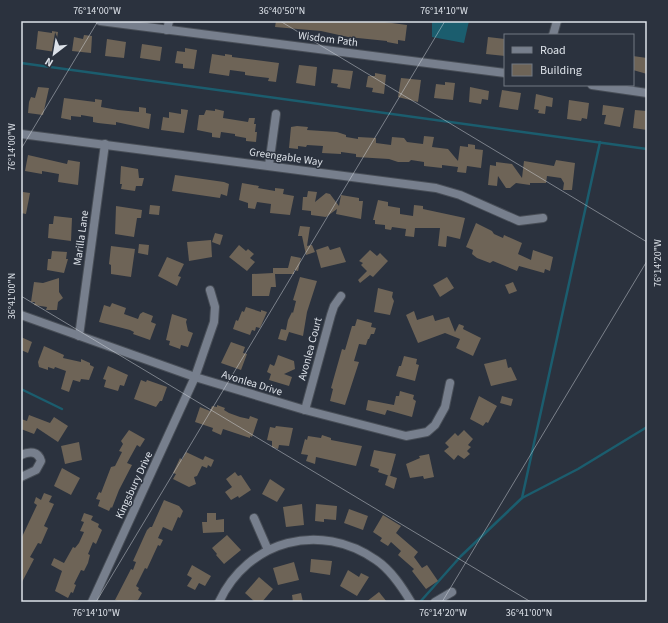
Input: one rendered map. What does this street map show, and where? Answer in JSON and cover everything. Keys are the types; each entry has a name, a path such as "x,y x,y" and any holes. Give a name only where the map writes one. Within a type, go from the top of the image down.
{"street":[{"name":"Wisdom Path","path":"100,21 504,73"},
{"path":"167,30 169,21"},
{"path":"553,34 557,21"},
{"path":"599,86 647,93"},
{"path":"269,165 276,114"},
{"name":"Greengable Way","path":"21,134 269,165 436,188 460,195 519,221 543,218"},
{"name":"Marilla Lane","path":"79,336 105,144"},
{"name":"Kingsbury Drive","path":"92,602 195,377 214,322 215,307 210,290"},
{"name":"Avonlea Court","path":"305,410 331,315 334,306 341,296"},
{"name":"Avonlea Drive","path":"21,316 195,377 305,410 406,436 427,432 435,425 441,417 450,383"},
{"path":"21,455 29,452 34,453 39,456 41,461 36,470 21,477"},
{"path":"254,518 268,550"},
{"path":"219,602 237,574 260,554 292,542 320,538 339,542 362,551 377,561 391,573 411,602"},
{"path":"435,602 452,592"}],"water":[{"path":"432,21 469,21 464,43 432,37"}],"building":[{"path":"276,21 377,21 407,25 405,41 398,40 398,44 387,41 348,37 321,31 275,27"},
{"path":"38,31 52,33 52,31 58,32 55,52 36,49"},
{"path":"84,35 92,36 91,53 72,51 74,37 83,39"},
{"path":"488,37 504,39 504,56 486,54"},
{"path":"107,39 126,42 124,58 105,56"},
{"path":"142,44 162,47 160,61 140,58"},
{"path":"185,48 197,50 194,69 183,68 183,64 175,63 177,51 185,52"},
{"path":"212,54 225,56 225,54 232,55 232,57 279,63 276,82 268,81 269,78 245,75 245,72 230,70 229,76 209,73"},
{"path":"634,56 647,58 647,74 634,70"},
{"path":"299,65 317,67 315,86 296,83"},
{"path":"333,69 353,71 350,89 337,87 338,84 331,83"},
{"path":"375,73 386,75 384,94 372,92 373,88 366,87 368,76 375,76"},
{"path":"401,78 421,80 418,102 398,97"},
{"path":"445,82 455,83 453,100 434,98 436,84 445,85"},
{"path":"38,87 49,88 43,115 28,113 29,102 31,97 35,98"},
{"path":"470,87 489,91 488,100 482,99 481,104 469,102"},
{"path":"502,90 521,93 518,110 499,107"},
{"path":"536,94 553,98 552,107 546,106 545,114 538,113 539,110 534,109"},
{"path":"64,98 95,102 95,99 102,100 101,107 118,110 139,112 139,107 146,108 146,113 151,114 149,129 116,122 116,125 93,122 93,117 81,115 81,117 71,116 71,120 61,118"},
{"path":"569,100 589,103 587,119 582,118 581,121 567,119"},
{"path":"603,105 624,108 620,127 604,124 606,115 602,115"},
{"path":"181,109 188,110 184,133 161,130 163,117 169,118 169,112 181,114"},
{"path":"215,109 224,111 223,118 248,122 249,118 255,118 255,132 257,132 256,142 246,141 246,138 235,136 235,134 221,132 220,138 212,137 212,133 197,130 199,115 204,115 206,110 215,111"},
{"path":"635,110 647,111 647,130 633,128"},
{"path":"291,127 308,127 307,130 337,132 346,135 346,137 358,139 358,137 376,138 376,143 391,145 392,137 404,138 407,142 423,144 424,136 434,137 432,147 448,149 458,161 460,146 468,147 468,144 475,145 475,149 483,150 481,168 467,166 466,173 457,172 458,167 442,165 442,168 424,166 424,162 411,160 409,162 398,162 389,159 356,157 356,154 341,152 341,154 322,153 323,146 307,145 306,147 298,146 298,149 289,148"},
{"path":"28,155 67,164 68,160 80,162 78,185 58,182 59,174 42,171 42,174 25,171"},
{"path":"556,160 575,163 572,190 563,190 564,183 561,178 547,176 546,183 530,183 530,185 516,183 510,188 506,188 498,176 497,186 488,185 490,165 496,166 496,162 512,164 522,178 524,161 554,166"},
{"path":"121,166 138,169 139,178 144,178 142,186 136,186 135,191 121,189"},
{"path":"175,175 229,184 227,196 221,194 220,198 172,191"},
{"path":"242,183 275,191 275,188 284,189 283,194 294,196 290,215 270,213 271,204 257,202 255,209 248,208 248,203 239,200"},
{"path":"308,191 317,192 315,202 326,193 330,194 339,206 341,195 359,198 359,201 363,201 361,219 336,214 337,209 326,217 311,215 311,211 302,210 303,197 307,197"},
{"path":"23,192 30,193 26,214 21,213"},
{"path":"378,200 388,202 388,206 400,208 400,214 413,216 414,205 423,206 423,209 465,218 460,239 447,236 446,247 438,246 440,228 415,228 414,237 405,236 406,229 392,227 391,230 385,229 385,225 375,224 375,220 373,220"},
{"path":"150,205 160,206 159,215 149,214"},
{"path":"116,206 142,210 141,218 137,218 134,237 115,234"},
{"path":"54,216 72,218 71,241 48,238 49,224 53,224"},
{"path":"476,223 503,238 504,235 522,243 518,254 531,260 533,250 553,257 550,271 545,269 544,273 519,266 517,271 493,261 490,263 477,258 472,254 473,250 466,247"},
{"path":"300,226 310,227 307,246 312,245 315,252 306,255 302,236 298,236"},
{"path":"215,233 223,235 220,245 212,242"},
{"path":"211,240 212,257 189,261 187,242"},
{"path":"139,244 149,245 148,255 138,253"},
{"path":"239,245 246,251 248,249 254,254 250,258 255,262 247,271 229,257"},
{"path":"111,246 135,249 131,277 111,274 111,265 109,264"},
{"path":"328,246 330,250 340,247 346,262 321,268 316,250"},
{"path":"370,250 377,256 380,253 388,261 373,277 370,275 360,283 358,280 367,271 361,265 363,263 359,261"},
{"path":"52,251 67,252 66,259 68,259 64,273 47,270 48,259 51,259"},
{"path":"291,256 301,258 298,271 294,270 294,274 275,274 276,287 271,287 269,296 252,296 252,274 273,273 273,268 288,268"},
{"path":"167,257 184,264 178,276 181,277 177,286 158,276"},
{"path":"300,277 317,281 307,312 303,336 289,332 286,341 278,339 281,329 286,330 288,320 292,312 293,313 296,301 293,300"},
{"path":"447,277 454,288 440,297 433,285"},
{"path":"59,278 59,292 63,298 58,302 57,310 46,310 47,307 34,305 35,302 31,302 34,282 43,283"},
{"path":"513,282 517,291 509,294 505,285"},
{"path":"378,288 393,292 392,297 394,301 390,315 374,312"},
{"path":"112,303 126,308 124,314 138,319 140,314 143,312 153,316 151,322 156,324 150,340 133,334 134,332 130,330 99,322 104,305 110,307"},
{"path":"246,307 261,312 261,310 267,312 260,328 256,327 255,331 252,330 250,335 233,329 236,320 238,321 242,311 244,312"},
{"path":"414,311 417,320 433,315 435,321 449,317 455,332 459,324 464,326 463,329 481,338 473,356 456,348 460,339 445,333 418,343 406,315"},
{"path":"172,314 187,319 186,322 188,331 193,333 188,347 181,345 180,349 169,345 170,341 166,340"},
{"path":"357,319 372,323 371,327 376,328 374,334 371,334 368,339 366,345 359,344 354,361 359,362 345,405 330,401 333,389 331,388 342,349 345,350 352,326 355,326"},
{"path":"21,337 32,342 28,353 21,350"},
{"path":"231,342 245,347 243,353 247,354 241,370 221,363"},
{"path":"44,346 64,355 63,358 81,362 81,359 90,363 90,365 94,367 89,380 81,379 80,382 73,380 69,392 61,389 66,371 55,367 54,369 48,367 48,370 39,367 38,362"},
{"path":"278,355 294,361 295,369 284,374 292,377 289,386 269,380 271,374 267,372 270,364 274,366"},
{"path":"404,356 417,359 416,364 419,365 415,381 396,376"},
{"path":"506,359 508,368 511,367 517,380 491,386 484,364"},
{"path":"108,366 128,375 124,386 120,385 118,391 104,387 106,380 103,379"},
{"path":"141,380 146,382 147,380 167,387 162,401 160,401 156,407 134,399"},
{"path":"400,391 414,395 413,399 416,401 412,417 387,410 385,415 366,410 368,400 394,405 396,396 399,396"},
{"path":"479,396 497,406 488,423 486,422 483,426 470,419"},
{"path":"502,396 513,399 511,406 500,403"},
{"path":"217,405 225,408 224,410 229,413 240,417 249,419 250,416 258,419 252,437 250,436 250,438 223,429 221,435 212,431 213,428 195,422 200,407 210,411 212,406 217,407"},
{"path":"29,415 50,423 54,417 68,426 58,442 37,428 34,434 21,429 21,419 27,421"},
{"path":"276,426 293,428 289,446 279,445 278,449 272,447 272,441 267,440 270,427 275,428"},
{"path":"129,430 145,439 140,447 137,445 127,463 132,465 119,490 112,508 111,507 109,511 98,506 100,500 96,499 99,492 101,493 111,467 115,466 122,452 119,451 123,444 121,441"},
{"path":"464,430 473,439 468,445 471,447 467,451 470,454 464,459 458,455 454,460 444,451 449,447 445,443 455,433 458,436"},
{"path":"322,435 331,438 331,440 362,446 356,466 316,457 315,464 306,461 308,455 301,454 305,439 307,440 308,436 321,438"},
{"path":"79,442 82,460 65,464 61,446"},
{"path":"374,450 396,454 390,476 378,472 379,469 370,466"},
{"path":"186,452 203,460 205,456 214,460 211,467 208,465 207,468 202,466 197,476 194,477 196,484 189,487 173,479 176,474 173,473 180,458 182,460"},
{"path":"429,454 434,477 424,479 423,476 410,478 406,464 420,458 419,456"},
{"path":"62,468 80,478 71,495 54,486"},
{"path":"235,472 238,476 241,475 251,490 239,498 238,496 231,500 225,492 232,487 226,479"},
{"path":"388,475 397,478 394,489 385,485"},
{"path":"270,479 285,489 277,502 262,494"},
{"path":"44,493 52,496 49,502 54,504 44,526 48,528 41,544 38,543 30,557 34,559 21,584 21,539 37,505 34,503 36,497 41,500"},
{"path":"164,500 179,506 183,511 180,518 178,517 172,531 163,527 158,538 163,540 160,546 158,545 147,569 145,568 136,586 142,593 138,600 121,602 115,600 131,569 133,570 136,562 133,561 147,530 152,527"},
{"path":"302,504 304,525 286,527 283,507"},
{"path":"316,504 337,506 336,520 324,519 324,522 315,521"},
{"path":"349,509 368,516 363,530 344,523"},
{"path":"84,513 93,516 91,520 99,524 98,527 102,530 96,544 93,542 88,554 90,555 88,563 84,571 81,570 74,584 76,585 73,593 71,592 68,598 55,591 62,571 51,565 54,558 64,563 73,547 75,548 79,543 84,532 80,531 84,522 81,521"},
{"path":"207,513 216,513 216,520 224,519 224,532 203,533 202,522 207,522"},
{"path":"383,515 401,526 396,533 418,552 414,557 422,568 427,565 438,581 426,589 412,571 414,569 398,555 401,551 391,542 388,546 380,541 382,538 373,532"},
{"path":"227,535 241,550 224,564 212,548"},
{"path":"311,559 332,561 330,575 310,572"},
{"path":"294,562 299,580 278,585 273,568"},
{"path":"192,565 211,576 205,586 199,583 195,590 187,586 192,578 187,575"},
{"path":"348,570 359,577 361,573 369,577 357,596 340,586"},
{"path":"259,577 273,589 262,602 255,602 245,593"},
{"path":"379,592 387,602 366,602"},
{"path":"301,593 303,602 293,602 292,595"}],"waterway":[{"path":"21,63 647,149"},
{"path":"522,498 600,142"},
{"path":"21,389 62,409"},
{"path":"420,602 461,556 522,498 578,469 647,427"}]}
